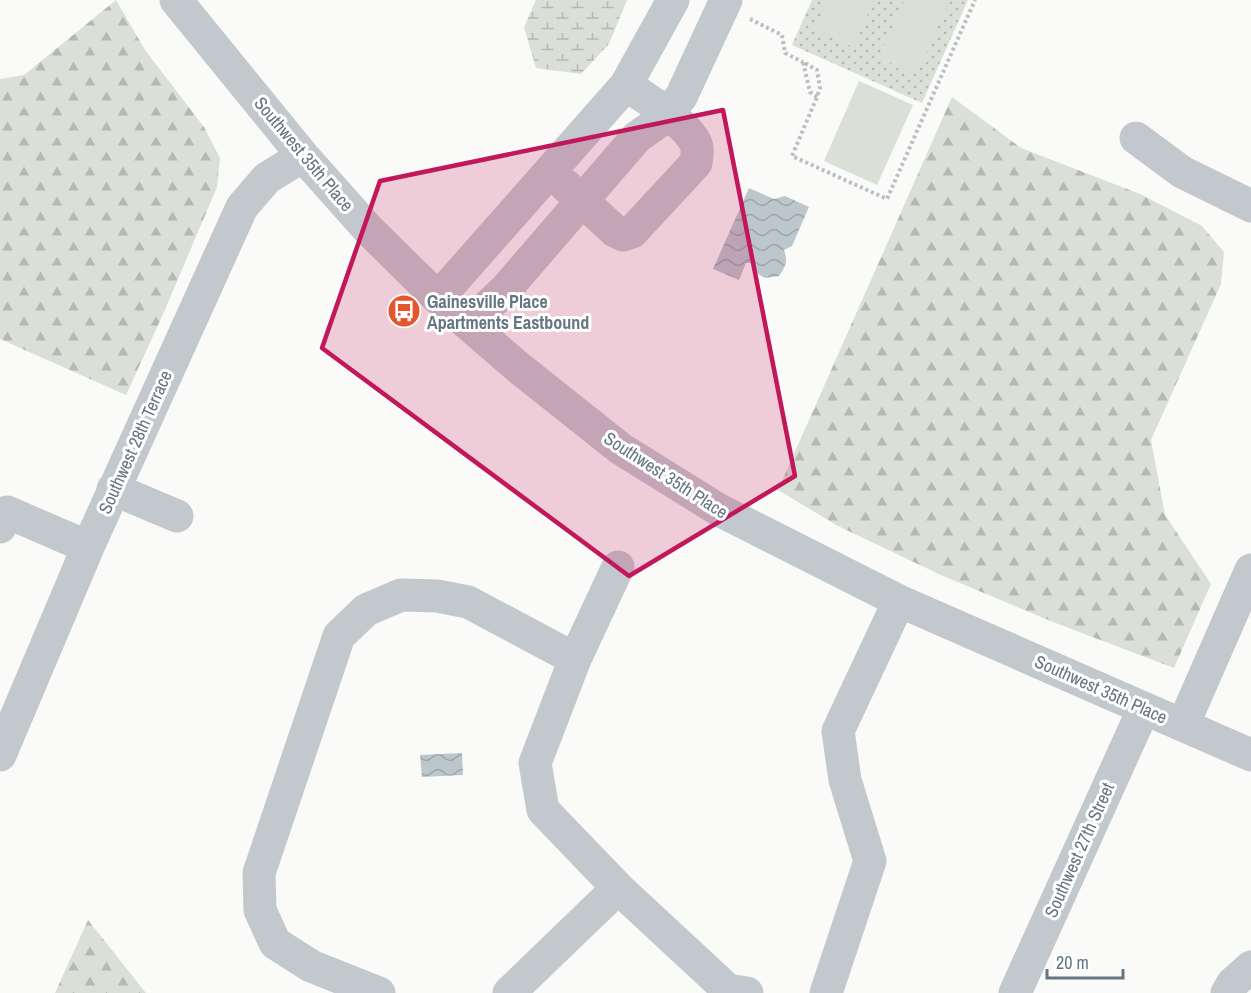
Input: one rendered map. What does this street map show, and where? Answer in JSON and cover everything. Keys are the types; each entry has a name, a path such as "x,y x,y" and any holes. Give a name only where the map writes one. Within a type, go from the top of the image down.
{"street":[{"name":"Southwest 35th Place","path":"176,0 303,156 368,229 438,298 519,368 621,449 719,510 899,601 1251,755"},
{"path":"469,324 506,289 637,137 660,121 649,100 667,43 673,0"},
{"path":"667,43 707,0"},
{"path":"438,298 551,171 649,100 681,97 738,10"},
{"path":"551,171 615,231 623,235 632,232 696,164 698,152 694,141 649,100"},
{"path":"1136,138 1182,172 1251,206"},
{"name":"Southwest 28th Terrace","path":"0,755 113,489 242,207 267,178 303,156"},
{"path":"113,489 177,516"},
{"path":"0,527 7,512 88,547"},
{"path":"618,567 575,659 535,763 543,810 618,888 728,990 747,993"},
{"path":"1183,725 1251,570"},
{"path":"379,993 311,966 275,943 260,910 259,873 339,636 366,610 401,595 437,596 468,602 575,659"},
{"path":"826,993 870,861 845,780 838,731 899,601"},
{"name":"Southwest 27th Street","path":"1015,993 1144,708"},
{"path":"509,993 618,888"},
{"path":"1227,993 1233,983 1251,968"}],"path":[{"path":"738,10 782,35 785,53 817,70 820,88 792,156 887,199 975,0"},
{"path":"803,62 810,92 817,98"}],"highlighted area":[{"path":"723,110 795,476 629,576 322,348 380,181"}],"green space":[{"path":"116,0 145,50 204,127 220,158 217,187 126,395 0,339 0,79 24,75"},
{"path":"536,0 627,0 609,44 581,74 536,68 524,27"},
{"path":"812,0 968,0 922,103 792,45"},
{"path":"828,0 874,0 853,47 815,30"},
{"path":"904,0 950,0 917,75 879,58"},
{"path":"859,81 913,105 877,185 824,161"},
{"path":"952,97 1021,148 1140,194 1202,226 1224,252 1221,284 1151,440 1165,515 1211,584 1174,668 1053,622 943,576 838,526 778,490"},
{"path":"88,920 146,993 55,993"}],"water":[{"path":"749,188 774,199 785,196 809,207 792,246 784,250 786,263 779,276 765,278 755,272 751,263 746,263 739,280 713,269"},
{"path":"462,753 463,775 422,777 420,755"}],"place":[{"name":"Gainesville Place Apartments Eastbound","path":"404,311"}]}
